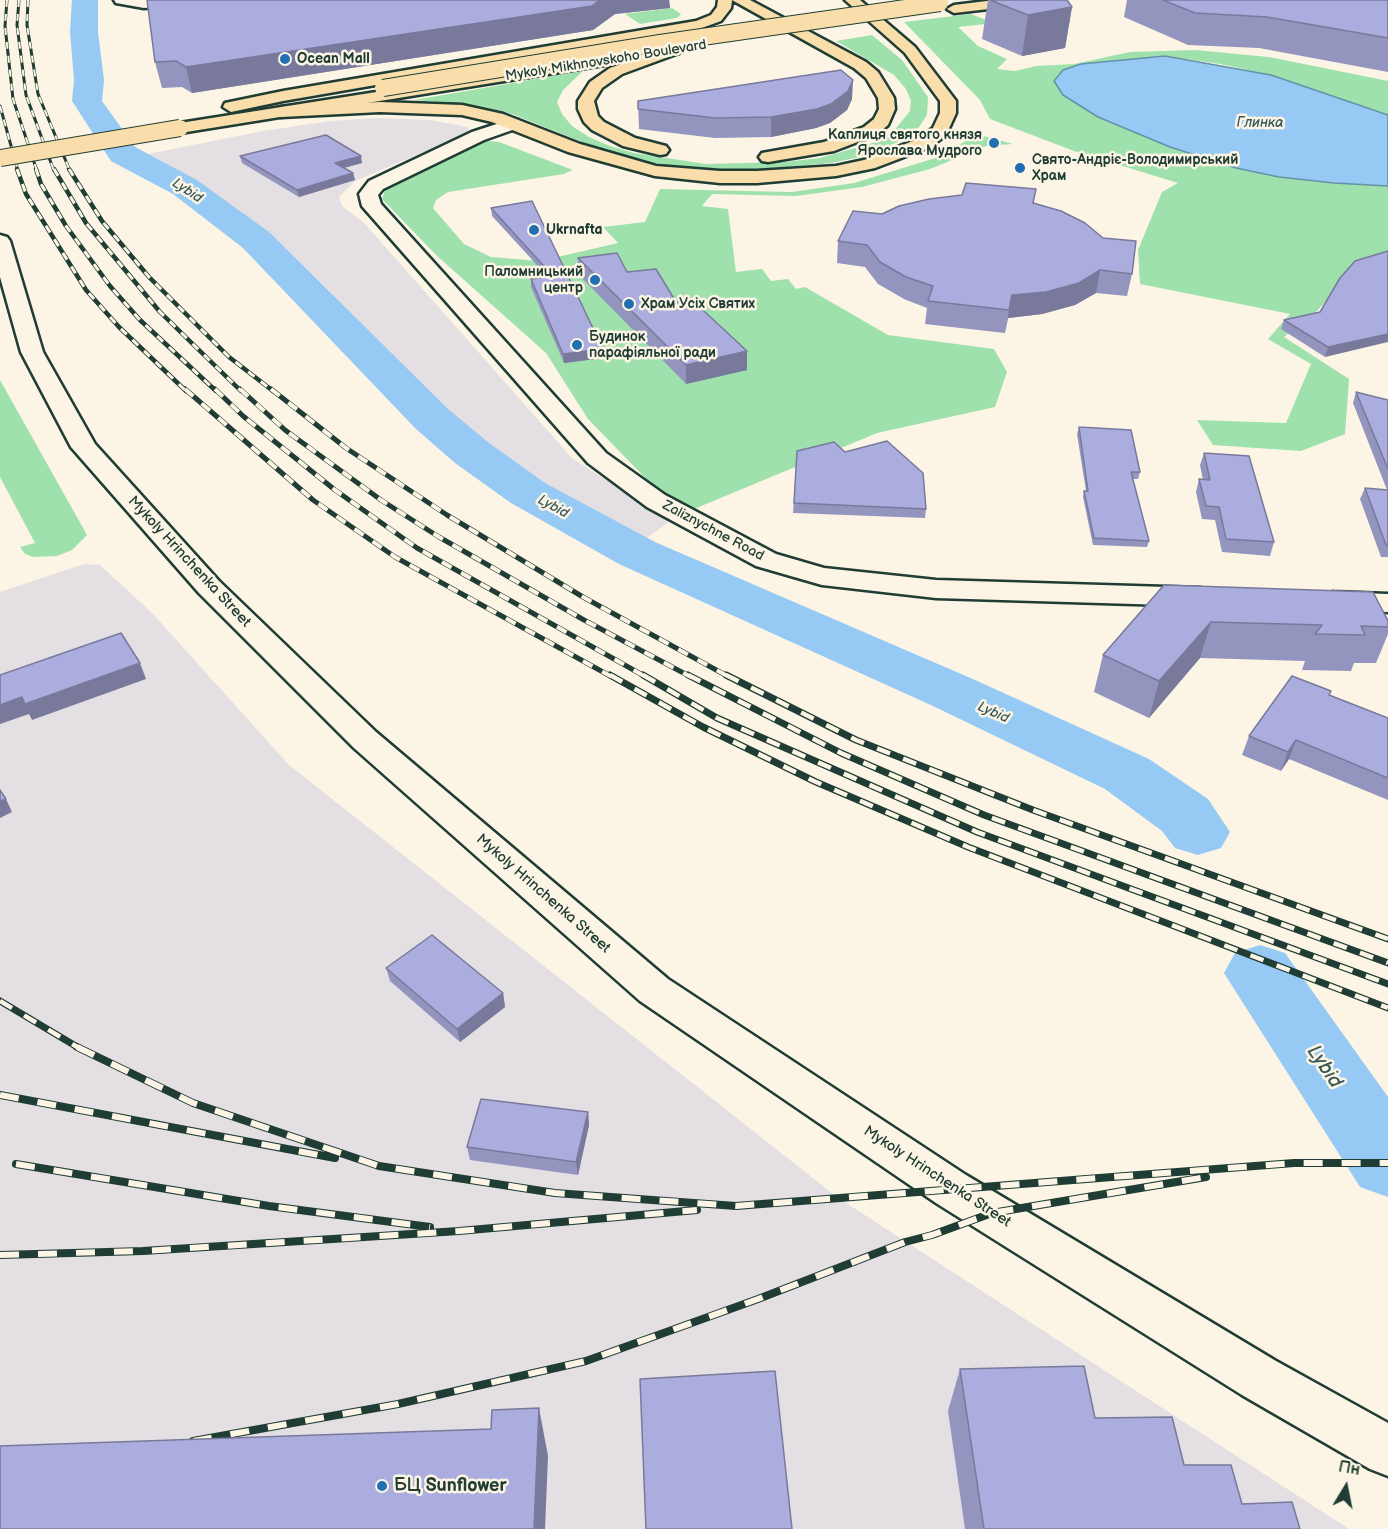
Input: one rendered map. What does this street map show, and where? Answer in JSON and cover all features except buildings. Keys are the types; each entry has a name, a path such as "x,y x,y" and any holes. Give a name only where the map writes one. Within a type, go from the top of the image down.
{"main road":[{"path":"121,0 144,4 184,1"},
{"path":"231,108 283,96 699,25 716,18 724,8 725,0"},
{"path":"740,0 860,64 881,86 887,109 882,121 870,131 852,140 801,153 749,158"},
{"path":"281,112 426,107 462,110 497,118 574,148 627,164 655,171 709,176 757,177 806,174 869,164 924,143 940,130 948,113 948,101 910,50 852,0"},
{"name":"Mykoly Mikhnovskoho Boulevard","path":"174,122 231,108 388,91 674,50 947,6 968,0"},
{"name":"Mykoly Mikhnovskoho Boulevard","path":"174,122 281,112 388,91 672,42 947,6 1032,0"},
{"path":"674,50 630,65 605,78 589,93 586,109 590,118 611,135 629,142 679,154"},
{"path":"0,144 174,122"},
{"path":"0,158 174,122"},
{"name":"Zaliznychne Road","path":"512,124 478,136 376,185 368,194 372,206 597,458 656,501 766,561 822,576 936,589 1224,597"},
{"name":"Mykoly Hrinchenka Street","path":"0,241 32,352 84,447 209,587 365,740 654,990 951,1189 1259,1378 1388,1451"},
{"path":"1306,600 1388,603"},
{"name":"Mykoly Hrinchenka Street","path":"1259,1378 1388,1470"}],"shaded area":[{"path":"375,118 431,120 467,127 469,130 462,136 355,181 339,197 342,206 365,224 572,458 670,521 640,543 539,492 475,449 255,234 143,155 263,131 330,121"},
{"path":"84,564 100,565 152,613 289,765 837,1197 1349,1529 0,1529 0,592"}],"green space":[{"path":"672,8 681,14 677,18 640,24 625,14"},
{"path":"971,14 994,23 958,27 978,46 1007,59 997,69 1015,71 1036,66 1074,64 1130,52 1195,50 1269,57 1388,81 1388,115 1271,75 1220,64 1165,56 1119,60 1098,117 1170,147 1236,168 1279,177 1388,186 1388,259 1352,270 1318,310 1284,337 1349,379 1345,434 1301,451 1213,445 1197,420 1286,423 1311,364 1268,339 1290,314 1140,284 1138,250 1162,192 1178,183 1074,151 990,119 980,100 904,22"},
{"path":"872,35 902,60 928,97 927,115 919,127 903,140 860,157 831,163 739,171 694,169 647,162 610,153 512,114 468,105 414,100 583,71 563,90 557,102 562,114 572,126 589,137 610,146 634,153 706,164 785,162 820,158 876,142 893,132 910,111 911,101 906,89 894,75 836,41"},
{"path":"976,134 1013,144 986,146 930,169 862,187 796,196 712,194 702,206 728,209 736,272 762,269 771,281 788,279 796,289 805,287 888,335 994,349 1007,372 995,407 877,433 694,509 657,490 588,419 546,353 436,255 382,199 385,190 487,141 499,142 573,170 564,174 448,192 436,200 433,208 464,244 491,257 540,261 618,243 603,227 645,222 660,189 792,192 854,183 942,156"},
{"path":"0,380 87,535 72,550 57,556 33,557 25,554 20,547 35,543 0,477"}],"water":[{"name":"Глинка","path":"1165,56 1271,75 1388,115 1388,186 1279,177 1236,168 1170,147 1098,117 1063,95 1054,81 1063,70 1081,64"}],"waterway":[{"name":"Lybid","path":"85,0 84,32 89,80 87,101 123,154 185,187 256,240 432,419 472,453 528,493 637,553 954,693 1127,774 1185,815 1198,832"},
{"name":"Lybid","path":"1260,973 1388,1162"}],"railway":[{"path":"7,0 5,26 13,99 37,171"},
{"path":"19,0 17,25 26,95 54,171"},
{"path":"28,0 27,25 38,94 69,170"},
{"path":"0,106 18,171"},
{"path":"17,169 26,194 86,290 119,327 186,391"},
{"path":"36,169 41,184 66,226 110,286 140,320 216,391"},
{"path":"54,169 86,223 160,312 241,391"},
{"path":"69,170 102,221 149,277 229,357 273,391"},
{"path":"185,389 313,500 395,557 612,677"},
{"path":"215,389 243,416 335,490 417,548 646,677"},
{"path":"240,389 285,430 381,500 439,537 584,620 691,677"},
{"path":"271,389 346,448 447,515 583,597 729,677"},
{"path":"610,675 703,727 816,782 968,847 1388,1008"},
{"path":"643,675 717,718 977,832 1388,984"},
{"path":"688,675 841,753 984,815 1388,963"},
{"path":"726,675 856,740 1033,810 1388,939"},
{"path":"0,1001 79,1048"},
{"path":"79,1048 193,1103 379,1166 555,1193 736,1206 1294,1163 1388,1163"},
{"path":"0,1095 335,1158"},
{"path":"16,1164 269,1206 430,1227"},
{"path":"193,1441 398,1404 586,1361 758,1299 905,1242 932,1235 992,1213 1206,1177"},
{"path":"0,1255 143,1251 459,1231 697,1210"}],"place":[{"name":"Ocean Mall","path":"285,59"},
{"name":"Каплиця святого князя Ярослава Мудрого","path":"994,143"},
{"name":"Свято-Андріє-Володимирський Храм","path":"1020,168"},
{"name":"Ukrnafta","path":"534,230"},
{"name":"Паломницький центр","path":"595,280"},
{"name":"Храм Усіх Святих","path":"629,304"},
{"name":"Будинок парафіяльної ради","path":"577,345"},
{"name":"БЦ Sunflower","path":"382,1486"}]}
